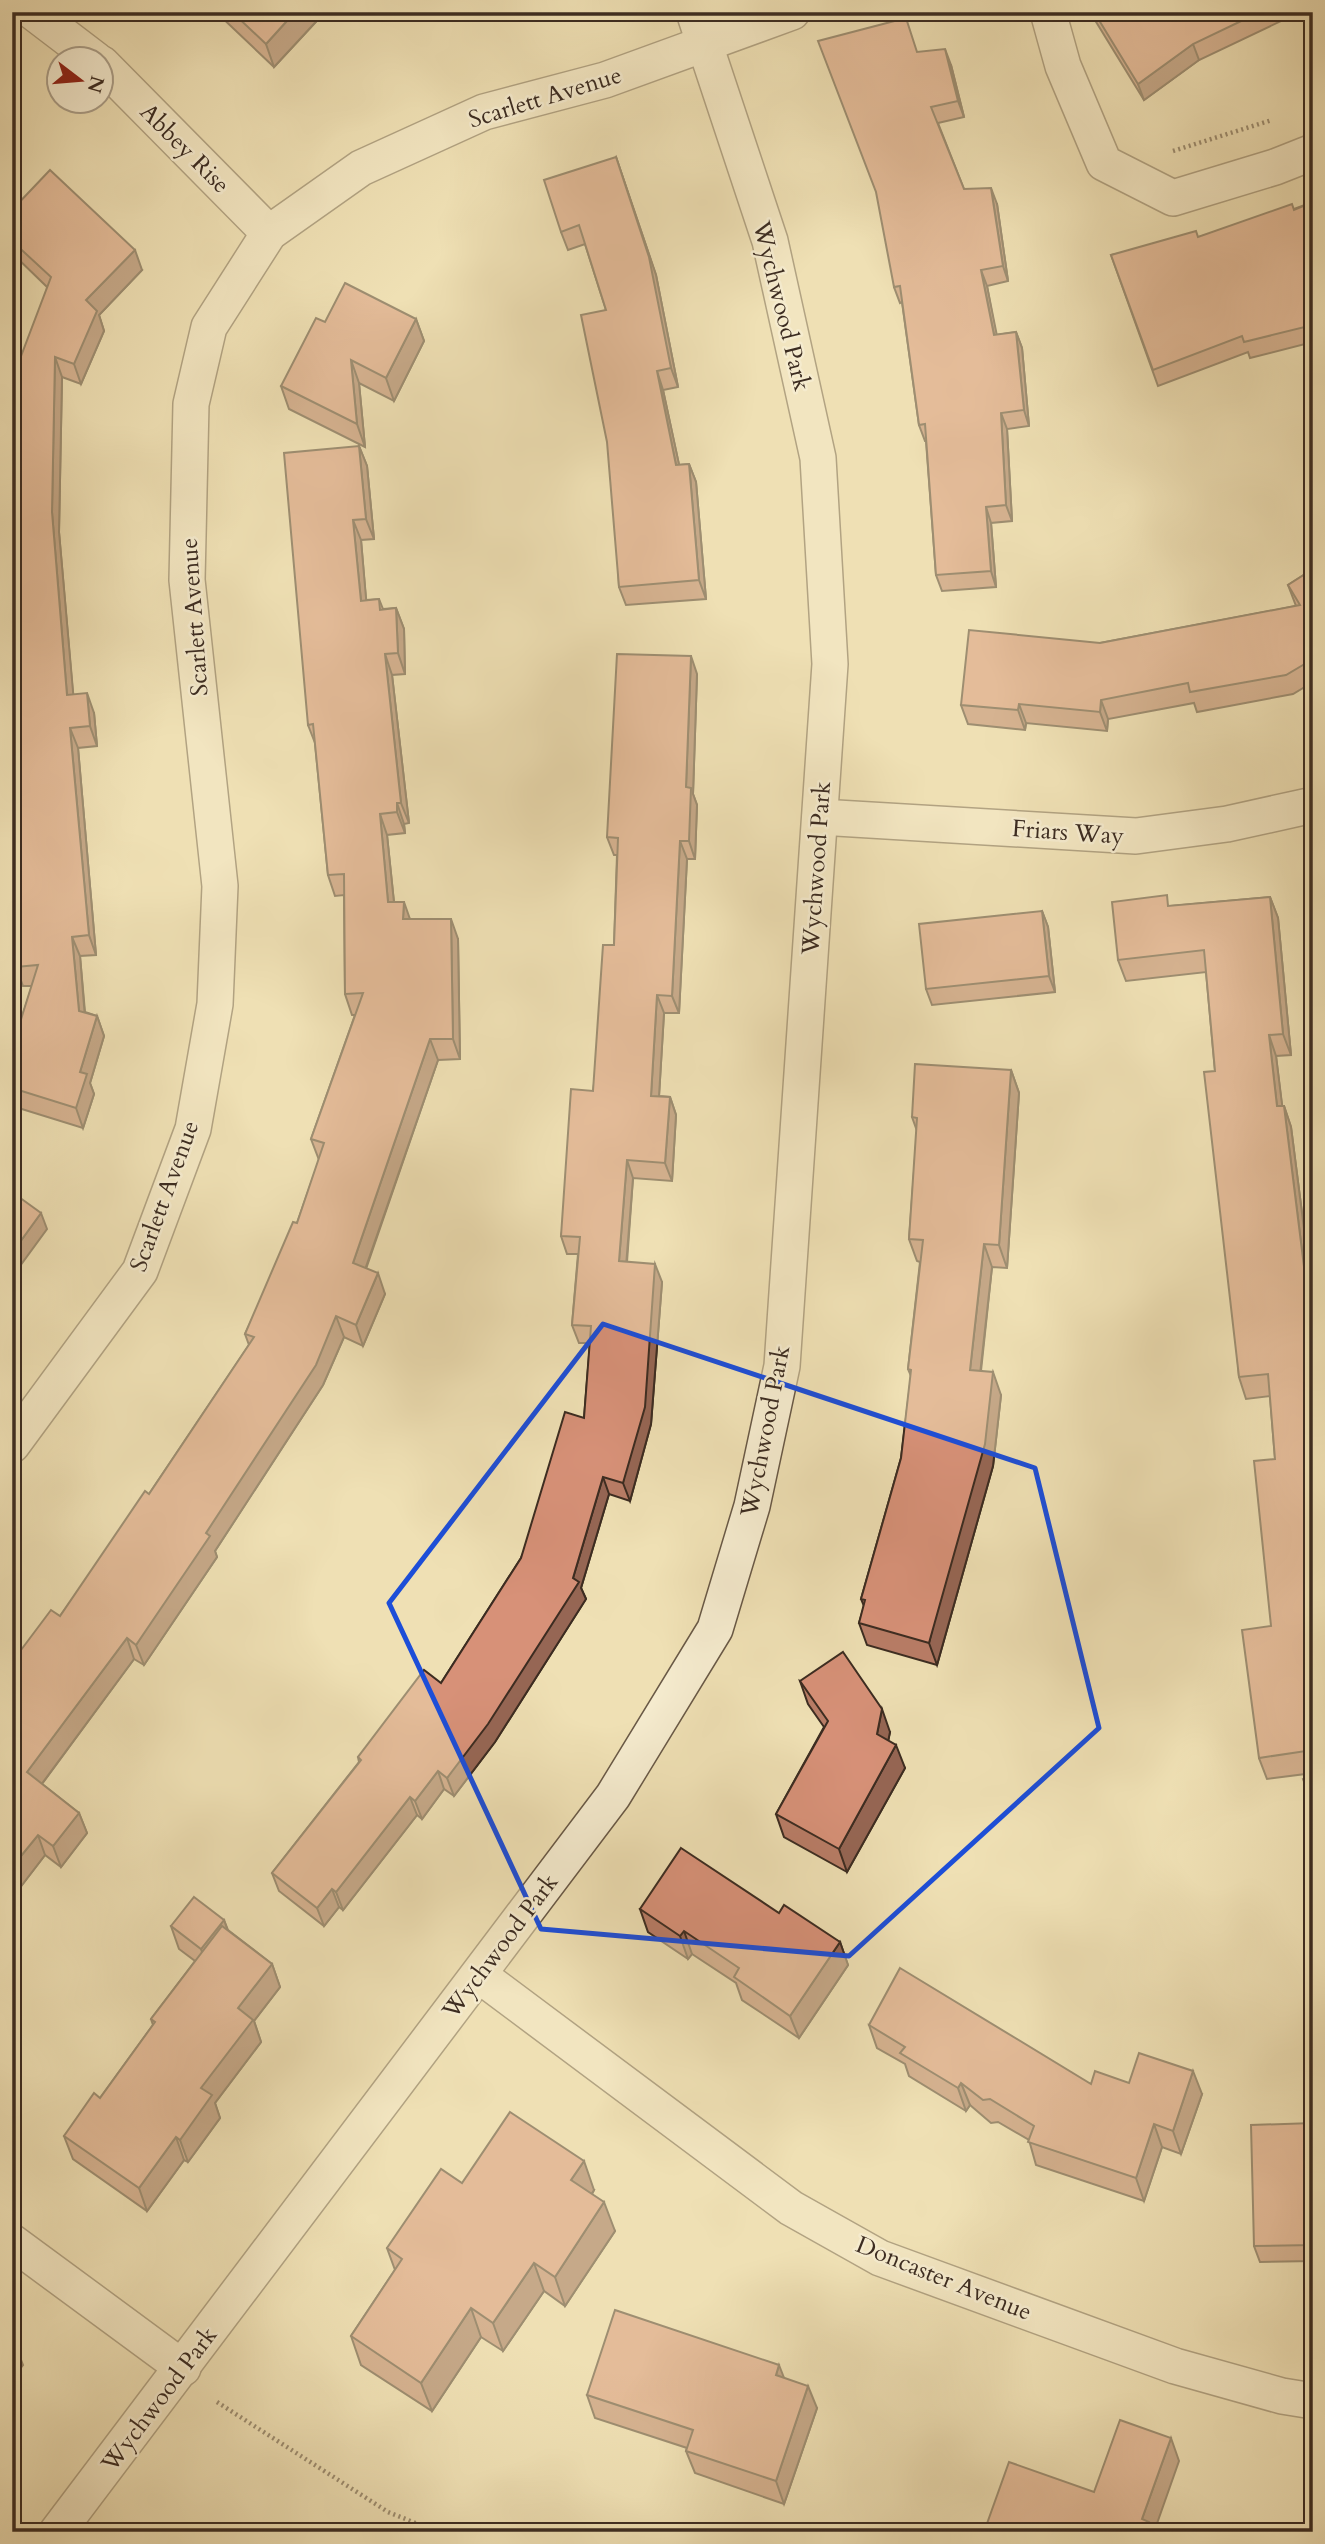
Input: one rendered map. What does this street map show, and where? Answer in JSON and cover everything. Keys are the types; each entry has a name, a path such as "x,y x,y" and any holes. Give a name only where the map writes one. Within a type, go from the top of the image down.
{"street":[{"path":"33,12 78,46"},
{"name":"Wychwood Park","path":"57,2532 614,1796 715,1629 752,1506 782,1366 830,664 818,458 770,241 694,12"},
{"path":"705,45 792,12"},
{"path":"1048,12 1063,65 1104,163 1173,198 1275,167 1313,152"},
{"name":"Scarlett Avenue","path":"12,1445 140,1271 192,1129 215,1004 220,886 187,580 191,404 209,327 269,233 361,167 484,112 605,80 705,45"},
{"name":"Abbey Rise","path":"116,78 269,233"},
{"name":"Friars Way","path":"820,817 1136,836 1227,824 1313,805"},
{"name":"Doncaster Avenue","path":"479,1975 791,2208 880,2258 1175,2366 1282,2396 1313,2401"},
{"path":"12,2242 183,2368"}],"path":[{"path":"1162,154 1275,119"},
{"path":"216,2402 388,2512 435,2531"}],"highlighted area":[{"path":"603,1324 1035,1468 1099,1728 849,1956 541,1929 389,1603"}],"building":[{"path":"232,12 295,12 266,44"},
{"path":"1094,12 1260,12 1193,44 1138,84"},
{"path":"906,18 917,52 945,49 958,101 931,107 964,189 991,188 1003,266 981,270 994,335 1016,332 1024,410 1001,413 1006,505 986,507 991,571 936,575 925,424 919,425 900,286 894,287 876,192 818,41"},
{"path":"616,157 649,257 671,368 657,371 676,465 689,464 699,580 619,587 607,442 581,315 606,310 579,225 561,232 544,180"},
{"path":"50,170 135,250 86,300 97,311 74,364 55,357 52,512 67,695 87,693 90,726 70,728 89,935 72,937 79,1011 97,1016 80,1072 87,1074 76,1108 12,1088 12,1048 38,965 16,967 12,927 12,835 16,835 12,798 12,380 51,277 12,241 12,210"},
{"path":"1313,202 1313,325 1244,342 1242,336 1153,370 1111,255 1196,231 1198,237 1292,204 1294,210"},
{"path":"345,283 416,319 386,378 351,360 357,424 281,386 316,318 325,322"},
{"path":"359,446 366,519 353,520 361,601 379,599 380,610 396,608 398,653 385,654 401,803 397,803 397,812 380,814 388,902 404,902 403,919 451,919 453,1039 430,1039 353,1263 378,1273 356,1325 336,1316 316,1365 206,1533 210,1536 136,1645 127,1638 27,1772 79,1813 53,1846 38,1835 12,1867 12,1662 51,1610 60,1616 145,1491 149,1494 254,1337 245,1334 293,1222 297,1223 324,1143 311,1139 363,993 345,994 344,874 328,875 313,724 308,725 284,453"},
{"path":"1313,569 1313,659 1286,675 1190,692 1188,683 1101,700 1100,712 1019,704 1018,710 961,705 969,630 1100,643 1300,605 1288,585"},
{"path":"617,654 691,656 686,787 691,788 689,841 680,841 672,996 657,995 651,1096 670,1097 665,1163 627,1160 619,1261 655,1264 645,1407 623,1483 603,1477 573,1578 579,1582 488,1724 447,1778 438,1771 415,1801 410,1797 336,1892 332,1889 317,1908 272,1873 361,1760 358,1757 424,1670 441,1683 521,1558 565,1412 584,1418 591,1326 572,1325 580,1237 561,1236 571,1089 593,1091 603,945 614,945 618,838 607,837"},
{"path":"1167,895 1168,906 1270,897 1283,1034 1269,1035 1277,1106 1284,1106 1313,1339 1313,1653 1306,1656 1313,1705 1313,1750 1259,1758 1242,1630 1271,1626 1254,1461 1275,1459 1268,1374 1239,1377 1204,1072 1215,1071 1204,950 1118,960 1112,902"},
{"path":"1042,911 1049,976 926,989 919,924"},
{"path":"915,1064 1011,1070 999,1245 984,1244 970,1370 993,1372 985,1444 929,1643 859,1623 865,1600 861,1599 901,1458 911,1370 908,1369 923,1240 909,1239 917,1118 912,1117"},
{"path":"12,1192 41,1213 12,1253"},
{"path":"843,1652 882,1709 877,1734 896,1745 839,1849 776,1814 828,1721 800,1681"},
{"path":"1313,1775 1313,1805 1303,1779"},
{"path":"681,1848 779,1913 784,1905 840,1942 790,2016 734,1977 739,1968 684,1931 680,1936 640,1909"},
{"path":"194,1897 224,1920 201,1949 171,1926"},
{"path":"222,1926 272,1964 238,2008 253,2020 201,2088 212,2095 180,2140 176,2137 139,2188 64,2136 94,2093 100,2098 155,2022 151,2019"},
{"path":"900,1968 1091,2084 1095,2071 1129,2083 1139,2053 1193,2071 1173,2131 1154,2124 1136,2178 1028,2142 1034,2126 990,2099 983,2100 961,2083 958,2088 900,2053 905,2047 869,2025"},
{"path":"510,2112 584,2161 571,2180 604,2202 555,2277 534,2263 493,2323 471,2308 421,2383 351,2336 402,2259 387,2248 441,2169 462,2183"},
{"path":"1313,2123 1313,2245 1254,2246 1251,2125"},
{"path":"615,2310 779,2365 776,2375 808,2386 776,2481 686,2451 693,2430 587,2395"},
{"path":"1120,2420 1171,2438 1142,2519 1149,2522 1146,2532 984,2532 1009,2462 1094,2492"}]}
